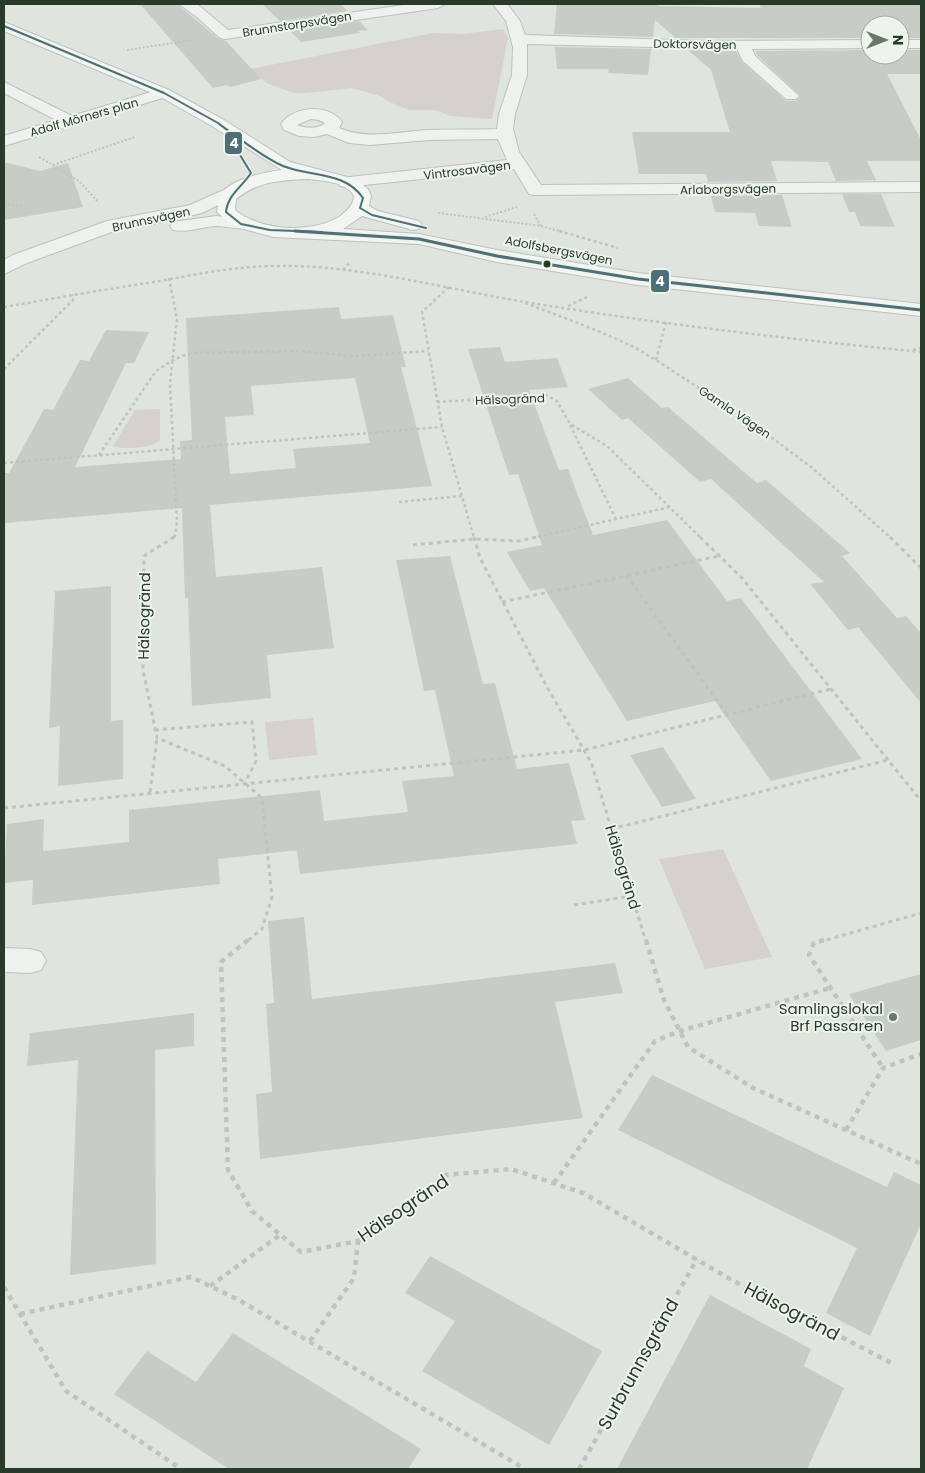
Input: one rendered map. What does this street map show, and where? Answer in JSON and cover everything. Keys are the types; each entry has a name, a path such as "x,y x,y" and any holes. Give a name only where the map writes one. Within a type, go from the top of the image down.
{"main road":[{"path":"4,26 164,93 218,123 284,166 338,180 359,189 362,203 350,218 324,230 309,232"},
{"path":"231,133 233,146 250,168 251,173 240,187 228,197 226,212 241,224"},
{"path":"240,187 263,178 283,175 308,174 338,180"},
{"name":"Adolfsbergsvägen","path":"362,203 372,215 417,226 489,237"},
{"name":"Adolfsbergsvägen","path":"241,224 270,230 420,239 496,256 638,279 921,310"},
{"name":"Adolfsbergsvägen","path":"541,245 759,291"}],"street":[{"name":"Brunnstorpsvägen","path":"186,4 202,12 215,28 225,35 438,4"},
{"name":"Brunnstorpsvägen","path":"357,4 369,13"},
{"path":"500,4 514,19 520,39 520,77 506,118 506,134 510,150 517,164"},
{"name":"Doktorsvägen","path":"520,39 704,45 860,44"},
{"path":"742,44 748,58 791,96"},
{"path":"4,88 70,121"},
{"name":"Adolf Mörners plan","path":"4,141 164,93"},
{"path":"328,129 349,138 370,140 429,135 506,134"},
{"name":"Vintrosavägen","path":"338,180 418,176 517,164"},
{"name":"Arlaborgsvägen","path":"517,164 530,179 535,190 921,187"},
{"name":"Vintrosavägen","path":"362,203 418,176"},
{"name":"Brunnsvägen","path":"4,268 20,259 113,225 168,216 196,209 240,187"},
{"name":"Brunnsvägen","path":"66,243 216,222 241,224"}],"path":[{"path":"52,165 135,137"},
{"path":"4,141 34,154 79,181 101,205"},
{"path":"4,203 23,207"},
{"path":"483,218 524,205"},
{"path":"528,224 528,230"},
{"path":"4,307 229,269 278,266 321,267 371,273 519,300 666,322 820,342 921,352"},
{"name":"Hälsogränd","path":"150,792 157,738 143,670 144,556 175,536 178,522 172,449 170,384 177,319 169,278"},
{"name":"Hälsogränd","path":"449,287 422,312 442,427 474,539 480,558 502,602 547,687 591,762 664,1000 688,1047 754,1088 921,1164"},
{"path":"4,368 73,300 73,294"},
{"name":"Gamla Vägen","path":"519,300 596,330 656,360 748,420 803,460 894,540 921,568"},
{"path":"656,360 666,322"},
{"path":"912,351 921,348"},
{"path":"99,455 156,371 173,360 190,354 297,351 356,356 428,351"},
{"name":"Hälsogränd","path":"437,402 546,395 557,401 616,519"},
{"name":"Hälsogränd","path":"570,424 607,446 742,578 921,801"},
{"path":"4,463 442,427"},
{"path":"400,502 462,496"},
{"path":"413,545 474,539 519,541 670,507"},
{"path":"502,602 720,556"},
{"path":"626,576 726,714"},
{"path":"4,808 584,750 831,689"},
{"path":"155,730 252,722 256,761 245,783"},
{"name":"Hälsogränd","path":"157,738 225,766 262,798 272,897 262,929 221,962 228,1170 252,1211 280,1235 302,1252 358,1241 446,1175 511,1169 584,1193 730,1278 894,1365"},
{"path":"611,829 888,760"},
{"path":"574,904 631,896"},
{"path":"883,1068 809,955 814,943 921,912"},
{"path":"554,1183 655,1041 680,1031 830,988"},
{"path":"846,1130 883,1068 921,1054"},
{"path":"210,1286 280,1235"},
{"path":"310,1342 354,1278 358,1241"},
{"name":"Surbrunnsgränd","path":"579,1469 697,1259"},
{"path":"20,1314 191,1277 239,1300 525,1469"},
{"path":"4,1287 66,1391 181,1469"}],"shaded area":[{"path":"503,29 508,38 492,119 451,116 435,110 409,110 377,95 351,88 294,93 266,83 250,69 433,33 462,34"},
{"path":"160,409 160,441 137,448 113,446 135,410"},
{"path":"313,718 317,755 269,760 265,722"},
{"path":"723,849 772,957 705,969 659,859"}],"building":[{"path":"140,4 177,4 219,39 226,41 261,79 231,87 226,85 213,88"},
{"path":"262,4 340,4 348,11 280,21"},
{"path":"557,4 658,4 657,6 761,8 759,4 921,4 921,38 910,38 910,15 860,15 860,38 676,38 655,20 653,37 554,34"},
{"path":"359,21 368,30 358,31 360,33 301,42 290,31"},
{"path":"555,47 651,49 648,75 608,73 609,69 557,69"},
{"path":"688,50 736,51 742,62 786,101 796,101 801,96 755,51 860,50 860,65 910,65 910,50 921,50 921,74 887,74 921,140 921,161 867,161 876,180 836,181 828,162 771,161 777,181 708,182 706,174 639,174 632,132 730,132 711,70"},
{"path":"4,162 40,171 68,163 83,207 4,220"},
{"path":"842,194 881,194 895,227 860,226 855,212 849,212"},
{"path":"782,195 792,227 759,226 755,213 715,212 711,196"},
{"path":"339,307 341,319 393,315 406,367 401,367 432,486 210,505 216,577 322,567 334,648 267,655 271,698 192,706 188,598 185,598 182,508 4,523 4,473 9,473 44,409 53,410 80,360 89,361 106,330 149,332 134,363 126,363 75,467 181,459 180,441 192,440 186,318","holes":["355,378 370,443 293,449 296,468 230,474 225,417 254,415 251,386"]},
{"path":"500,347 505,362 557,358 568,387 529,390 559,470 568,469 593,535 667,520 727,601 741,598 862,759 771,781 715,701 627,721 544,588 530,591 507,552 542,545 518,474 509,475 468,349"},
{"path":"628,378 662,408 668,407 757,483 766,480 850,553 842,556 897,618 906,616 921,633 921,703 858,627 848,630 810,584 824,582 711,479 700,482 628,418 622,420 588,389"},
{"path":"450,556 483,684 495,683 517,769 569,763 585,820 571,821 577,844 300,874 297,851 289,851 218,859 220,884 32,905 33,880 4,883 7,824 44,819 43,851 129,842 129,810 320,790 324,821 408,812 402,781 454,776 435,690 424,691 396,560"},
{"path":"111,586 111,721 123,720 123,779 58,786 60,726 49,728 55,591"},
{"path":"663,747 696,799 662,807 630,755"},
{"path":"304,917 312,999 615,963 623,993 555,1002 583,1118 260,1159 256,1094 272,1092 266,1004 274,1003 268,921"},
{"name":"Samlingslokal Brf Passaren","path":"921,974 921,1040 886,1051 849,994"},
{"path":"194,1013 194,1046 155,1050 156,1264 70,1275 78,1060 27,1066 30,1033"},
{"path":"652,1075 887,1187 894,1172 921,1185 921,1224 870,1336 826,1313 857,1248 618,1130"},
{"path":"430,1256 602,1351 549,1445 422,1371 455,1321 405,1293"},
{"path":"710,1295 811,1349 804,1366 844,1388 807,1469 617,1469"},
{"path":"233,1333 421,1449 408,1469 229,1469 114,1394 147,1351 196,1382"}],"transit line":[{"name":"4","path":"4,26 164,93 218,123 231,133 237,150 251,173 232,195 227,205 226,212 241,224 270,230 379,235 419,239 497,256 638,279 921,310"},
{"name":"4","path":"219,124 284,166 328,176 349,184 363,198 360,208 372,215 426,228"}],"place":[{"name":"Samlingslokal Brf Passaren","path":"893,1017"}]}
